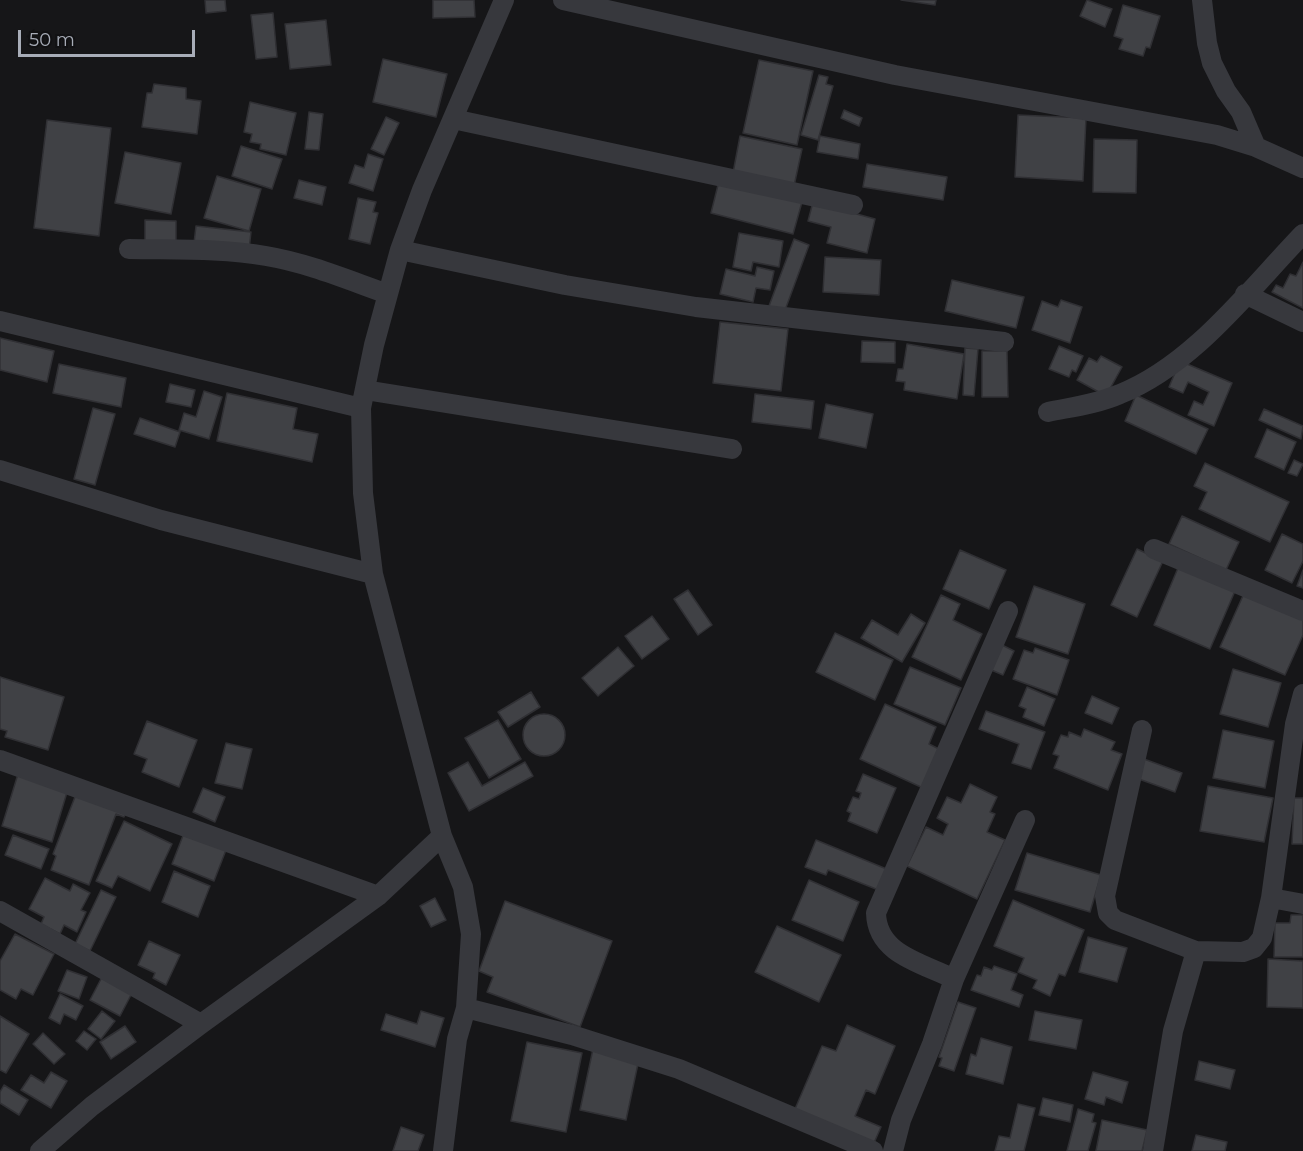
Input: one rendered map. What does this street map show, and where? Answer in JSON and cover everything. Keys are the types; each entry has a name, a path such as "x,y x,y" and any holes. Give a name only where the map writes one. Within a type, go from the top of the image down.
{"street":[{"path":"443,1151 457,1039 466,1008 471,934 463,887 442,836 373,573 363,493 363,399 400,250 422,190 504,0"},
{"path":"563,0 895,75 1183,128 1256,147 1303,168"},
{"path":"1202,0 1212,63 1226,91 1241,112 1256,147"},
{"path":"453,119 853,205"},
{"path":"1048,412 1095,403 1144,382 1170,366 1199,342 1303,234"},
{"path":"129,249 240,252 266,256 328,272 388,294"},
{"path":"400,250 576,287 685,305 1004,342"},
{"path":"1245,294 1303,322"},
{"path":"0,321 363,399 732,449"},
{"path":"0,470 161,520 373,573"},
{"path":"1154,549 1303,611"},
{"path":"954,979 889,948 880,936 876,913 1008,611"},
{"path":"1142,730 1105,896 1105,906 1115,920 1196,951 1243,952 1254,948 1262,938 1271,898 1295,724 1303,694"},
{"path":"0,760 378,896"},
{"path":"894,1151 902,1120 936,1035 954,979 1025,820"},
{"path":"40,1151 92,1106 378,896 442,836"},
{"path":"1271,898 1303,903"},
{"path":"0,911 201,1024"},
{"path":"1153,1151 1173,1031 1196,951"},
{"path":"466,1008 572,1035 679,1069 873,1151"}],"building":[{"path":"205,0 225,0 226,11 206,13"},
{"path":"433,0 474,0 475,17 433,18"},
{"path":"901,0 936,0 935,5"},
{"path":"1087,0 1112,9 1105,27 1080,16"},
{"path":"1123,5 1160,16 1150,48 1146,47 1143,56 1119,49 1123,39 1114,36"},
{"path":"273,13 277,57 256,59 251,15"},
{"path":"326,20 331,65 290,69 285,24"},
{"path":"383,59 447,74 436,117 373,102"},
{"path":"759,60 813,71 797,145 743,133"},
{"path":"819,75 828,77 826,84 833,86 818,140 801,135"},
{"path":"154,84 186,88 186,99 201,101 197,134 142,127 147,93 152,93"},
{"path":"250,102 296,113 286,155 260,149 261,144 250,142 252,134 244,132"},
{"path":"844,110 862,118 859,126 841,118"},
{"path":"309,112 323,114 319,150 305,149"},
{"path":"1018,115 1086,118 1083,181 1015,177"},
{"path":"386,117 399,123 384,155 371,149"},
{"path":"47,120 111,128 99,236 34,228"},
{"path":"740,136 802,149 794,186 733,173"},
{"path":"820,136 860,144 858,159 817,152"},
{"path":"1094,139 1137,140 1136,193 1093,192"},
{"path":"241,146 282,159 272,189 232,176"},
{"path":"125,152 181,163 171,214 115,203"},
{"path":"368,154 383,159 373,191 349,183 355,165 364,168"},
{"path":"867,164 947,177 943,200 863,187"},
{"path":"217,176 261,189 249,231 204,218"},
{"path":"299,180 326,187 322,205 294,198"},
{"path":"719,181 802,202 793,234 711,213"},
{"path":"358,198 376,202 373,212 378,213 370,244 349,239"},
{"path":"813,202 875,219 867,253 827,243 831,227 808,221"},
{"path":"145,220 176,221 176,245 145,244"},
{"path":"196,226 251,232 249,250 194,243"},
{"path":"739,233 783,241 779,267 753,262 751,271 733,267"},
{"path":"794,239 809,245 784,313 769,306"},
{"path":"825,257 881,260 879,295 823,292"},
{"path":"1303,262 1303,308 1272,292 1276,285 1283,288 1290,274 1296,276"},
{"path":"757,267 774,271 770,290 756,288 753,302 720,294 726,269 755,276"},
{"path":"952,280 1024,297 1016,328 945,311"},
{"path":"1061,300 1082,307 1070,343 1032,330 1042,301 1058,307"},
{"path":"720,322 788,329 781,391 713,383"},
{"path":"0,338 54,351 47,382 0,370"},
{"path":"862,341 895,342 895,363 861,362"},
{"path":"907,344 964,354 957,399 904,390 905,382 896,381 898,369 903,369"},
{"path":"1059,346 1083,356 1076,372 1072,370 1069,377 1049,369"},
{"path":"965,348 978,349 974,396 963,395"},
{"path":"982,351 1007,351 1008,397 982,397"},
{"path":"1101,356 1122,367 1106,396 1077,380 1089,358 1097,362"},
{"path":"1180,361 1232,383 1214,426 1188,415 1194,401 1203,405 1209,392 1188,382 1183,393 1169,387"},
{"path":"59,364 126,378 121,407 53,393"},
{"path":"170,384 195,390 191,407 166,402"},
{"path":"204,391 222,397 209,439 179,430 184,413 196,417"},
{"path":"227,393 297,408 293,429 318,434 312,462 217,441"},
{"path":"755,394 814,401 811,429 752,422"},
{"path":"1136,395 1208,429 1196,454 1125,421"},
{"path":"826,404 873,414 866,448 819,438"},
{"path":"93,408 115,414 95,485 74,479"},
{"path":"1264,409 1303,426 1301,439 1259,420"},
{"path":"140,418 180,432 175,447 134,434"},
{"path":"1267,429 1296,442 1284,470 1255,457"},
{"path":"1294,460 1303,464 1297,476 1288,473"},
{"path":"1205,463 1289,502 1270,542 1199,509 1207,492 1194,486"},
{"path":"1182,516 1239,542 1226,570 1169,544"},
{"path":"1282,534 1303,544 1303,561 1292,583 1265,570"},
{"path":"1137,549 1163,561 1137,617 1111,605"},
{"path":"960,550 1006,570 989,609 943,589"},
{"path":"1178,568 1235,591 1210,649 1154,625"},
{"path":"1303,570 1303,588 1297,586"},
{"path":"1034,586 1085,604 1068,654 1016,637"},
{"path":"1246,589 1303,614 1303,635 1285,675 1220,647"},
{"path":"688,590 712,625 698,635 674,599"},
{"path":"941,595 960,604 953,620 982,634 961,680 912,657"},
{"path":"911,614 925,623 902,662 861,638 872,620 898,635"},
{"path":"652,616 669,639 642,659 625,636"},
{"path":"835,633 893,660 875,700 816,672"},
{"path":"1000,644 1014,651 1003,675 989,669"},
{"path":"618,647 634,666 598,696 582,678"},
{"path":"1035,648 1069,660 1057,695 1013,679 1024,650 1033,653"},
{"path":"910,667 961,688 945,725 894,704"},
{"path":"1233,669 1281,683 1268,727 1220,714"},
{"path":"0,677 64,697 48,750 5,737 7,731 0,729"},
{"path":"1027,687 1055,699 1044,726 1023,717 1026,709 1019,706"},
{"path":"531,692 540,707 508,727 498,712"},
{"path":"1092,696 1119,708 1112,724 1085,713"},
{"path":"885,704 936,727 929,744 941,750 923,788 860,759"},
{"path":"986,711 1045,732 1031,769 1012,763 1019,744 979,729"},
{"path":"544,714 559,720 565,735 559,750 544,756 529,750 523,735 529,720"},
{"path":"498,720 521,759 489,778 465,738"},
{"path":"147,721 197,740 179,787 142,772 147,759 134,754"},
{"path":"1084,729 1115,742 1111,750 1122,754 1108,790 1054,768 1059,756 1053,754 1061,735 1068,737 1069,732 1081,737"},
{"path":"1223,730 1274,741 1265,788 1213,778"},
{"path":"226,743 252,749 242,789 215,783"},
{"path":"1144,759 1182,773 1175,792 1136,778"},
{"path":"468,762 482,786 525,762 533,776 469,811 448,773"},
{"path":"18,774 68,789 52,842 2,826"},
{"path":"863,774 896,788 877,833 848,821 851,813 847,811 853,797 859,799 861,793 856,791"},
{"path":"970,784 997,797 990,812 995,814 987,832 1005,840 977,899 907,866 926,827 943,835 948,824 937,818 947,797 961,803"},
{"path":"1208,786 1273,798 1264,842 1200,831"},
{"path":"203,788 225,797 215,822 193,812"},
{"path":"78,789 128,808 124,817 116,814 89,885 51,870 56,856 53,854"},
{"path":"1294,798 1303,798 1303,844 1292,844"},
{"path":"124,821 172,844 150,891 118,876 112,888 96,881"},
{"path":"184,833 226,850 214,881 172,864"},
{"path":"13,835 49,849 41,869 5,855"},
{"path":"816,840 889,870 881,891 828,870 826,875 805,867"},
{"path":"1027,853 1101,875 1090,912 1015,890"},
{"path":"174,871 210,886 198,917 162,902"},
{"path":"45,878 70,891 73,884 90,893 81,910 86,912 77,932 64,925 60,934 41,924 44,917 29,909"},
{"path":"809,880 859,902 843,941 792,920"},
{"path":"101,890 116,897 90,951 75,944"},
{"path":"435,898 446,920 431,927 420,906"},
{"path":"1013,900 1084,930 1065,976 1059,974 1050,996 1033,988 1037,980 1018,972 1024,958 994,946"},
{"path":"505,901 612,941 580,1027 487,992 493,977 479,971"},
{"path":"1291,915 1303,915 1303,957 1274,957 1275,923 1290,923"},
{"path":"777,926 841,955 819,1002 755,972"},
{"path":"15,934 54,954 33,995 21,989 16,999 0,990 0,961"},
{"path":"1088,937 1127,948 1117,982 1079,972"},
{"path":"149,941 180,955 166,985 153,978 155,973 138,965"},
{"path":"1268,959 1303,961 1303,1008 1267,1007"},
{"path":"994,966 1017,974 1011,990 1023,995 1019,1007 971,990 977,975 981,976 984,967 992,970"},
{"path":"67,970 87,977 79,999 58,991"},
{"path":"102,977 132,993 120,1016 90,1000"},
{"path":"60,994 83,1006 76,1020 64,1014 60,1024 49,1018"},
{"path":"958,1002 976,1008 954,1071 939,1066 942,1058 939,1057"},
{"path":"102,1011 115,1021 101,1039 88,1029"},
{"path":"421,1011 444,1018 435,1047 381,1030 386,1014 417,1024"},
{"path":"1035,1011 1082,1020 1076,1049 1029,1040"},
{"path":"0,1016 29,1034 6,1073 0,1070"},
{"path":"847,1025 895,1046 875,1094 866,1090 855,1116 881,1127 874,1143 795,1109 822,1046 836,1051"},
{"path":"125,1026 136,1042 111,1059 100,1042"},
{"path":"84,1031 96,1039 87,1050 76,1041"},
{"path":"43,1033 65,1054 54,1064 33,1044"},
{"path":"981,1038 1012,1047 1003,1084 966,1074 971,1054 976,1056"},
{"path":"527,1042 582,1053 566,1132 511,1121"},
{"path":"593,1049 639,1059 626,1120 580,1110"},
{"path":"1199,1061 1235,1070 1230,1089 1195,1080"},
{"path":"51,1072 67,1081 51,1108 21,1090 31,1075 44,1083"},
{"path":"1093,1072 1128,1082 1122,1103 1106,1097 1104,1105 1085,1099"},
{"path":"4,1085 28,1100 19,1115 0,1103 0,1092"},
{"path":"1043,1098 1073,1105 1070,1122 1039,1115"},
{"path":"1018,1104 1035,1108 1024,1151 995,1151 999,1136 1010,1138"},
{"path":"1078,1109 1094,1114 1092,1122 1096,1123 1088,1151 1067,1151"},
{"path":"1102,1120 1147,1130 1142,1151 1096,1151"},
{"path":"401,1127 424,1135 418,1151 393,1151"},
{"path":"1196,1135 1227,1142 1225,1151 1192,1151"}]}
